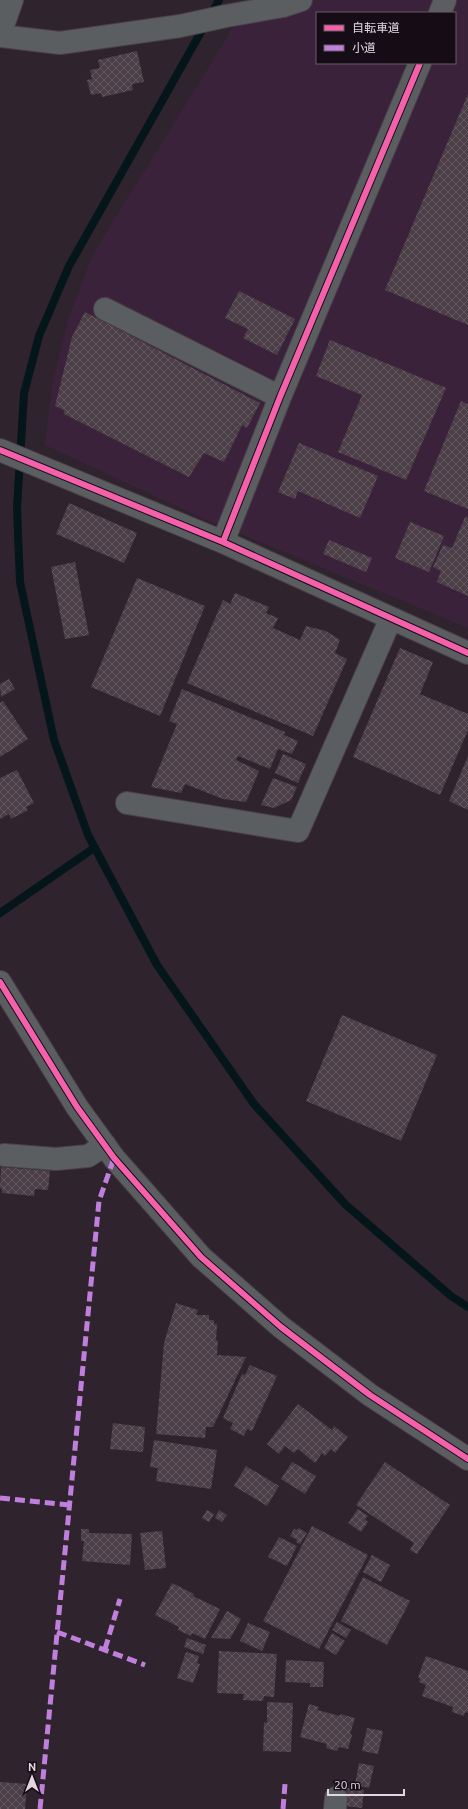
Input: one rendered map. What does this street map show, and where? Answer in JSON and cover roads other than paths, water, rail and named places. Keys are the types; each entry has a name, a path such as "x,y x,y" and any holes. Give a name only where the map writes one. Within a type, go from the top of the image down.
{"street":[{"path":"12,0 0,35 60,43 180,26 283,6 301,0"},
{"path":"440,12 445,0"},
{"path":"223,542 280,396 420,64"},
{"path":"105,309 280,396"},
{"path":"0,450 223,542 468,653"},
{"path":"126,803 298,832 392,618"},
{"path":"0,982 77,1107 104,1145 201,1257 281,1327 370,1395 468,1459"},
{"path":"4,1155 56,1159 88,1156 104,1145"}],"waterway":[{"path":"219,0 69,266 39,336 24,393 17,508 20,582 54,740 88,835 157,965 254,1104 346,1205 451,1296 468,1307"},
{"path":"0,913 94,848"}]}
